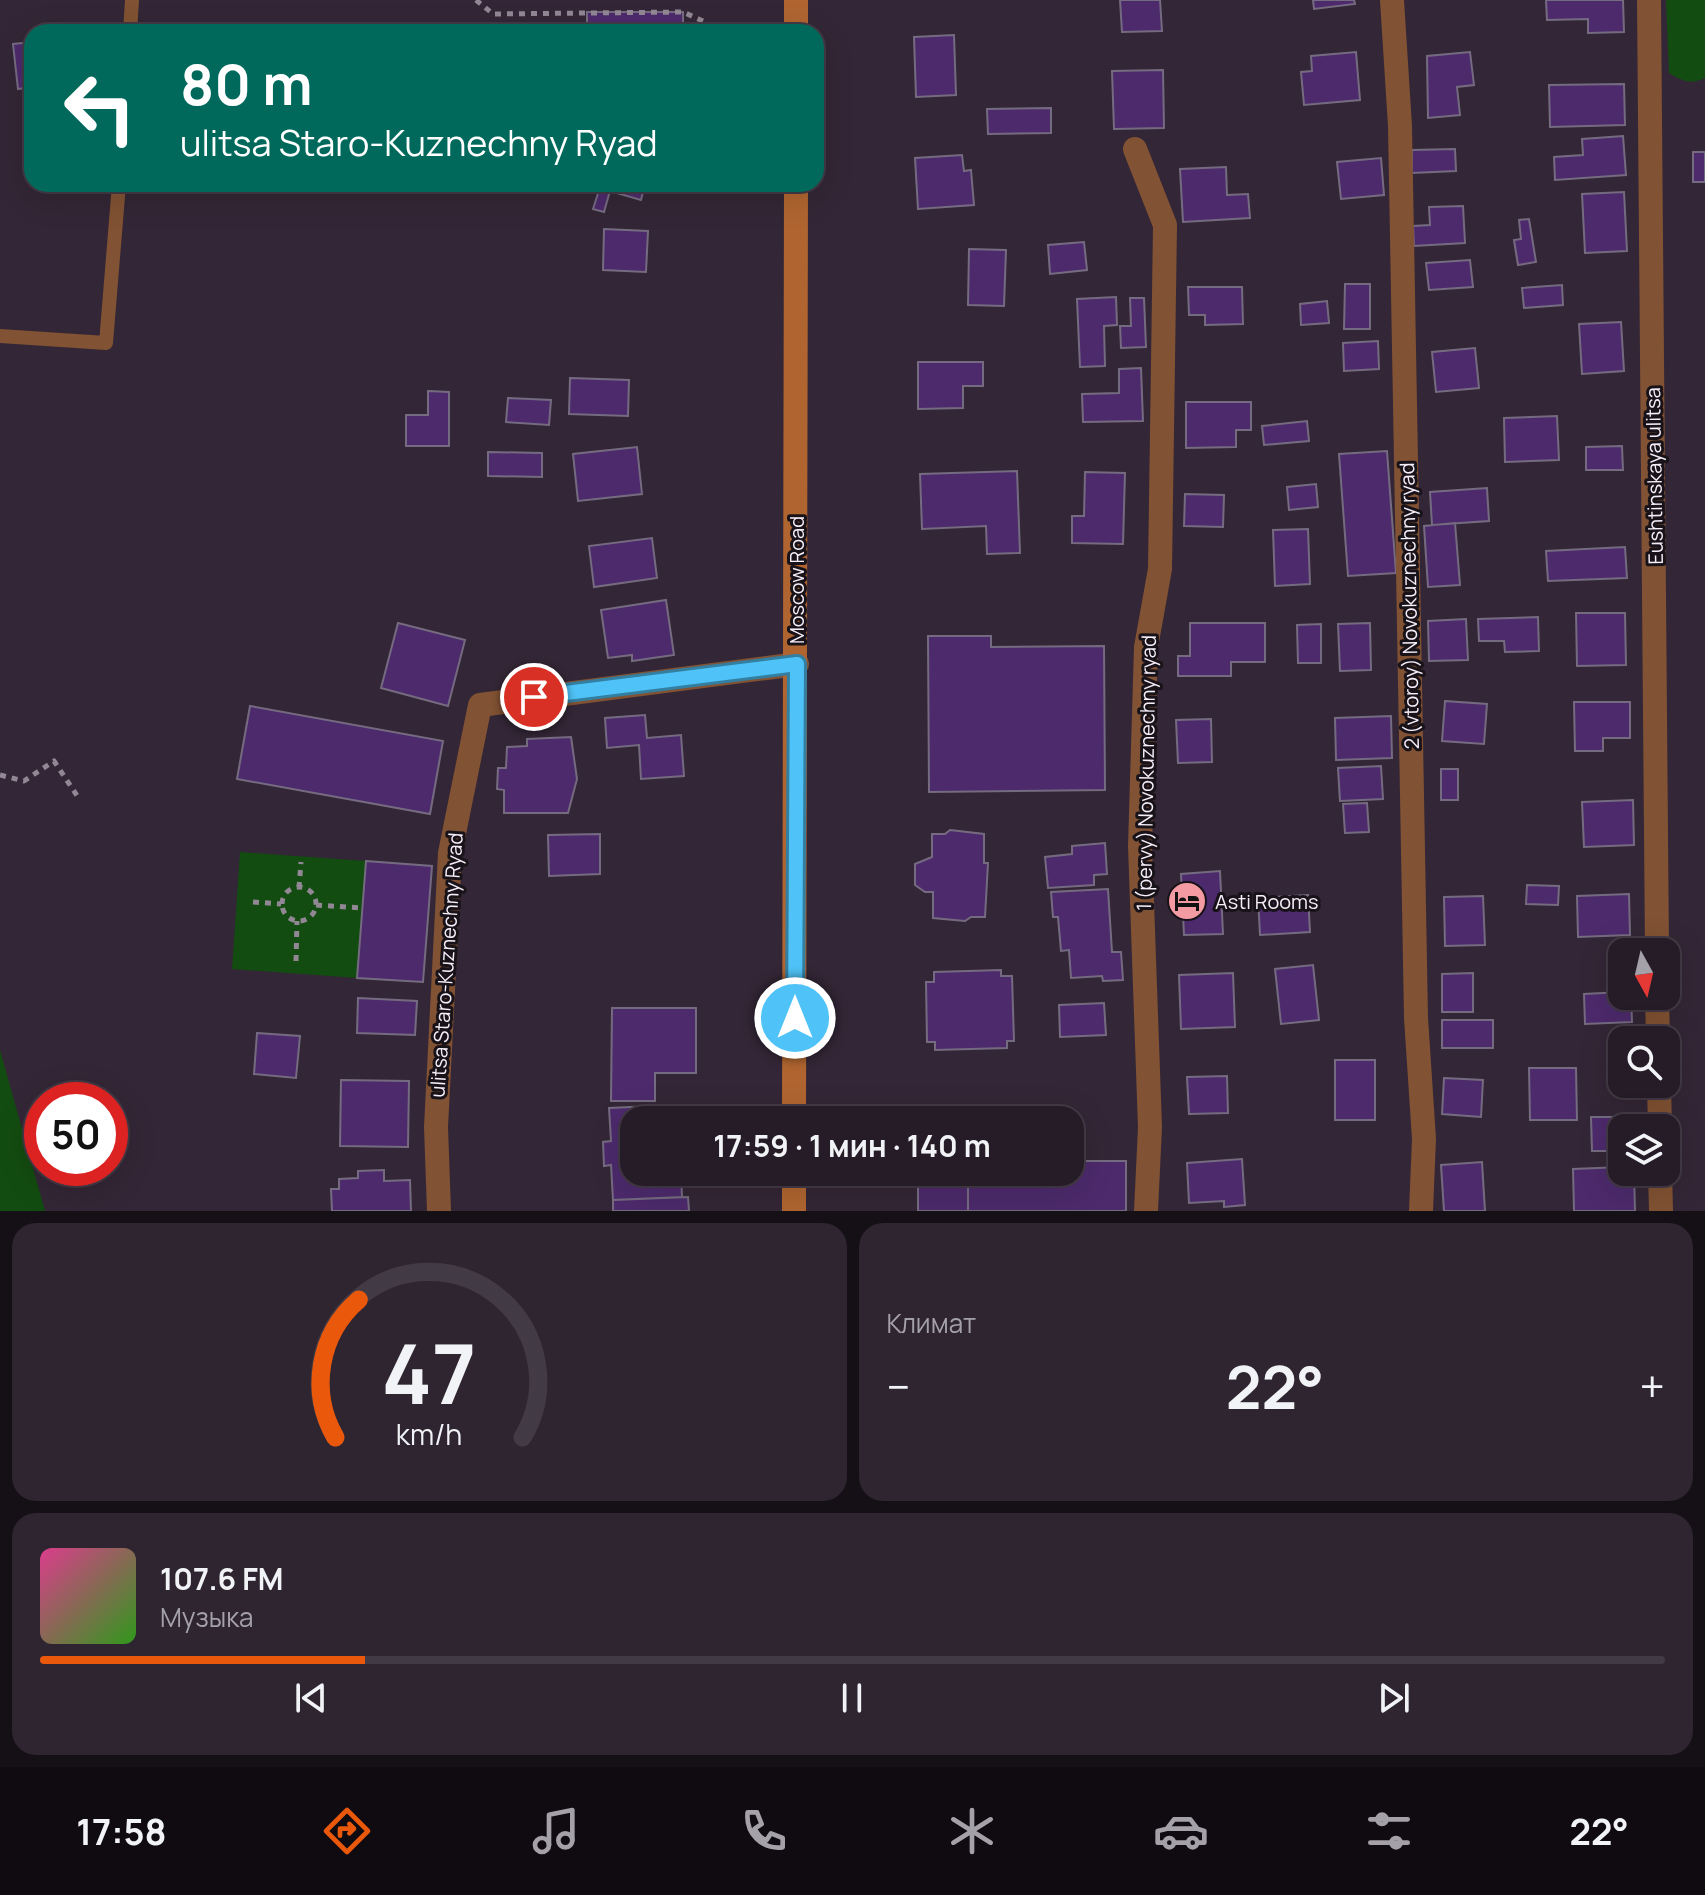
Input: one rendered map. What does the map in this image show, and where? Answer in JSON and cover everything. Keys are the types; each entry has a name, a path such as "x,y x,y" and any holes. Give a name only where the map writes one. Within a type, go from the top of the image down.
{"main road":[{"path":"796,0 796,24"},
{"name":"Moscow Road","path":"794,1106 796,192"},
{"path":"794,1186 794,1211"}],"street":[{"name":"2 (vtoroy) Novokuznechny ryad","path":"1392,0 1400,142 1416,1018 1424,1139 1421,1211"},
{"name":"Eushtinskaya ulitsa","path":"1649,0 1657,938"},
{"name":"1 (pervy) Novokuznechny ryad","path":"1135,149 1165,225 1160,569 1146,647 1140,846 1150,1127 1146,1211"},
{"name":"ulitsa Staro-Kuznechny Ryad","path":"439,1211 436,1127 450,853 480,705 797,664"},
{"path":"1660,1186 1661,1211"}],"lane":[{"path":"130,24 132,0"},
{"path":"0,336 106,343 118,192"}],"path":[{"path":"476,0 493,14 683,12 705,22"},
{"path":"0,775 24,781 54,761 78,797"},
{"path":"299,888 301,862"},
{"path":"281,904 289,890 299,888 309,891 316,905"},
{"path":"253,902 281,904"},
{"path":"281,904 287,917 297,921 308,919 316,905"},
{"path":"316,905 362,908"},
{"path":"296,961 297,921"}],"green space":[{"path":"1666,0 1705,0 1705,78 1687,81 1669,73"},
{"path":"240,852 366,861 357,978 232,969"},
{"path":"0,1050 24,1136 24,1186 38,1186 45,1211 0,1211"}],"building":[{"path":"1120,0 1160,0 1162,31 1122,32"},
{"path":"1313,0 1354,0 1355,4 1314,9"},
{"path":"1546,0 1623,0 1624,32 1588,33 1588,19 1547,20"},
{"path":"587,12 683,12 683,24 587,24"},
{"path":"954,35 956,95 916,97 914,37"},
{"path":"24,43 24,88 18,89 13,44"},
{"path":"1356,52 1360,100 1304,105 1301,72 1312,71 1311,56"},
{"path":"1470,52 1474,85 1457,87 1460,115 1428,118 1427,56"},
{"path":"1163,70 1164,128 1114,129 1112,71"},
{"path":"1624,84 1625,125 1550,127 1549,85"},
{"path":"1051,108 1051,133 988,134 987,109"},
{"path":"1623,136 1626,175 1555,180 1554,157 1583,155 1582,139"},
{"path":"1455,149 1456,171 1412,173 1412,150"},
{"path":"1693,152 1705,152 1705,182 1693,182"},
{"path":"962,155 964,171 971,170 974,205 918,209 915,158"},
{"path":"1381,158 1384,195 1341,199 1337,162"},
{"path":"1226,167 1227,195 1248,194 1250,218 1183,222 1180,169"},
{"path":"598,192 610,192 604,212 593,209"},
{"path":"613,192 643,192 641,200"},
{"path":"1624,192 1627,251 1585,253 1582,194"},
{"path":"1463,206 1465,243 1414,246 1413,226 1430,225 1429,207"},
{"path":"1529,219 1536,262 1518,265 1514,240 1521,239 1519,220"},
{"path":"604,229 648,231 646,272 603,270"},
{"path":"1084,242 1087,270 1050,274 1048,245"},
{"path":"969,249 1006,250 1004,306 968,305"},
{"path":"1470,260 1473,287 1429,290 1426,263"},
{"path":"1345,284 1370,284 1370,329 1344,329"},
{"path":"1562,285 1563,305 1524,308 1522,288"},
{"path":"1188,287 1242,287 1243,324 1205,325 1205,315 1189,315"},
{"path":"1116,297 1117,325 1104,326 1105,366 1080,367 1077,299"},
{"path":"1130,298 1144,298 1146,347 1121,348 1120,326 1131,326"},
{"path":"1327,301 1329,323 1301,325 1300,304"},
{"path":"1621,322 1624,371 1582,374 1579,324"},
{"path":"1378,341 1379,369 1344,371 1343,343"},
{"path":"1475,348 1479,388 1436,392 1432,352"},
{"path":"918,362 983,362 983,386 963,386 963,408 918,409"},
{"path":"1141,368 1143,421 1083,422 1082,394 1119,393 1119,369"},
{"path":"570,378 629,380 628,416 569,414"},
{"path":"428,391 449,392 449,446 406,446 406,415 428,415"},
{"path":"508,398 551,400 549,425 506,422"},
{"path":"1186,402 1251,402 1251,430 1236,430 1236,447 1186,448"},
{"path":"1557,416 1559,460 1505,462 1504,418"},
{"path":"1307,421 1309,441 1264,445 1262,426"},
{"path":"1622,446 1623,470 1586,470 1586,447"},
{"path":"637,447 642,494 578,501 573,454"},
{"path":"1387,451 1396,573 1348,576 1339,454"},
{"path":"488,452 542,453 542,477 488,476"},
{"path":"1017,471 1020,553 987,554 986,526 922,529 920,474"},
{"path":"1085,472 1125,473 1123,544 1072,543 1072,516 1084,516"},
{"path":"1316,484 1318,507 1289,510 1287,487"},
{"path":"1487,488 1489,521 1432,525 1430,492"},
{"path":"1185,494 1224,495 1223,527 1184,526"},
{"path":"1455,523 1460,585 1428,587 1424,526"},
{"path":"1308,529 1310,584 1275,586 1273,530"},
{"path":"652,538 657,578 594,587 589,546"},
{"path":"1625,547 1627,578 1548,581 1546,551"},
{"path":"666,600 674,655 632,661 632,655 608,658 601,610"},
{"path":"1576,613 1625,613 1626,665 1577,666"},
{"path":"1538,617 1539,651 1505,652 1504,641 1479,641 1478,619"},
{"path":"1466,619 1468,660 1429,661 1428,621"},
{"path":"398,623 465,640 448,706 381,688"},
{"path":"1190,623 1265,623 1265,662 1231,662 1231,676 1178,676 1178,656 1190,656"},
{"path":"1370,623 1371,670 1340,671 1338,624"},
{"path":"1321,624 1321,663 1298,663 1297,625"},
{"path":"928,636 991,636 991,647 1104,646 1105,790 929,792"},
{"path":"1445,701 1487,704 1484,744 1442,741"},
{"path":"1574,702 1630,702 1630,738 1603,738 1603,751 1575,751"},
{"path":"250,706 443,741 430,814 237,779"},
{"path":"645,715 647,738 681,735 684,776 641,779 639,745 607,748 605,718"},
{"path":"1391,716 1392,758 1336,760 1335,718"},
{"path":"1211,719 1212,762 1178,763 1176,720"},
{"path":"571,737 577,779 568,813 504,813 504,790 497,789 498,768 506,768 507,747 527,746 527,739"},
{"path":"1381,766 1383,799 1340,801 1338,768"},
{"path":"1441,769 1458,769 1458,800 1441,800"},
{"path":"1633,800 1634,845 1584,847 1582,802"},
{"path":"1367,803 1369,832 1345,833 1343,804"},
{"path":"950,830 984,834 984,863 988,863 985,917 971,917 965,921 933,918 933,892 925,892 915,885 915,864 932,857 932,834 945,834"},
{"path":"600,834 600,874 549,876 548,835"},
{"path":"1105,843 1107,874 1094,875 1094,885 1048,888 1045,857 1072,854 1072,846"},
{"path":"366,861 432,866 423,982 357,978"},
{"path":"1220,871 1223,934 1184,935 1181,874"},
{"path":"1527,885 1559,886 1558,905 1526,904"},
{"path":"1108,889 1112,952 1121,952 1123,980 1103,981 1102,976 1071,978 1069,950 1061,951 1058,917 1053,917 1051,892"},
{"path":"1629,894 1630,935 1578,937 1577,896"},
{"path":"1308,895 1310,932 1260,935 1258,898"},
{"path":"1483,896 1485,945 1445,946 1444,897"},
{"path":"1313,965 1319,1020 1281,1024 1275,969"},
{"path":"1001,970 1001,976 1012,976 1014,1041 1007,1041 1007,1048 935,1050 935,1042 927,1042 926,982 934,982 934,972"},
{"path":"1233,973 1235,1027 1181,1029 1179,975"},
{"path":"1473,973 1473,1012 1442,1012 1442,974"},
{"path":"1608,993 1608,1010 1632,1010 1632,1022 1585,1024 1584,994"},
{"path":"358,998 417,1001 415,1035 357,1033"},
{"path":"1104,1003 1106,1035 1060,1037 1059,1005"},
{"path":"612,1008 696,1008 696,1073 655,1073 655,1101 611,1101"},
{"path":"1442,1020 1493,1020 1493,1048 1442,1048"},
{"path":"257,1033 300,1036 296,1078 254,1074"},
{"path":"1335,1060 1375,1060 1375,1120 1335,1120"},
{"path":"1529,1068 1576,1068 1577,1120 1530,1120"},
{"path":"1227,1076 1228,1113 1189,1114 1187,1077"},
{"path":"1444,1078 1483,1080 1481,1117 1442,1114"},
{"path":"341,1080 409,1081 408,1147 340,1146"},
{"path":"609,1108 620,1108 620,1186 682,1186 682,1197 613,1200 611,1165 604,1166 603,1142 611,1141"},
{"path":"1591,1117 1608,1117 1608,1151 1592,1151"},
{"path":"1242,1159 1245,1205 1224,1207 1224,1201 1189,1203 1187,1163"},
{"path":"1084,1161 1126,1161 1126,1211 968,1211 968,1186 1084,1186"},
{"path":"1482,1162 1485,1211 1444,1211 1441,1165"},
{"path":"1608,1168 1608,1186 1634,1186 1635,1211 1574,1211 1573,1169"},
{"path":"384,1170 384,1181 410,1180 411,1211 332,1211 331,1189 339,1189 339,1179 358,1178 358,1171"},
{"path":"918,1186 968,1186 968,1211 918,1211"},
{"path":"688,1197 689,1211 613,1211 613,1200"}],"place":[{"name":"Asti Rooms","path":"1187,901"}],"route":[{"path":"534,697 797,664 795,1018"}]}
